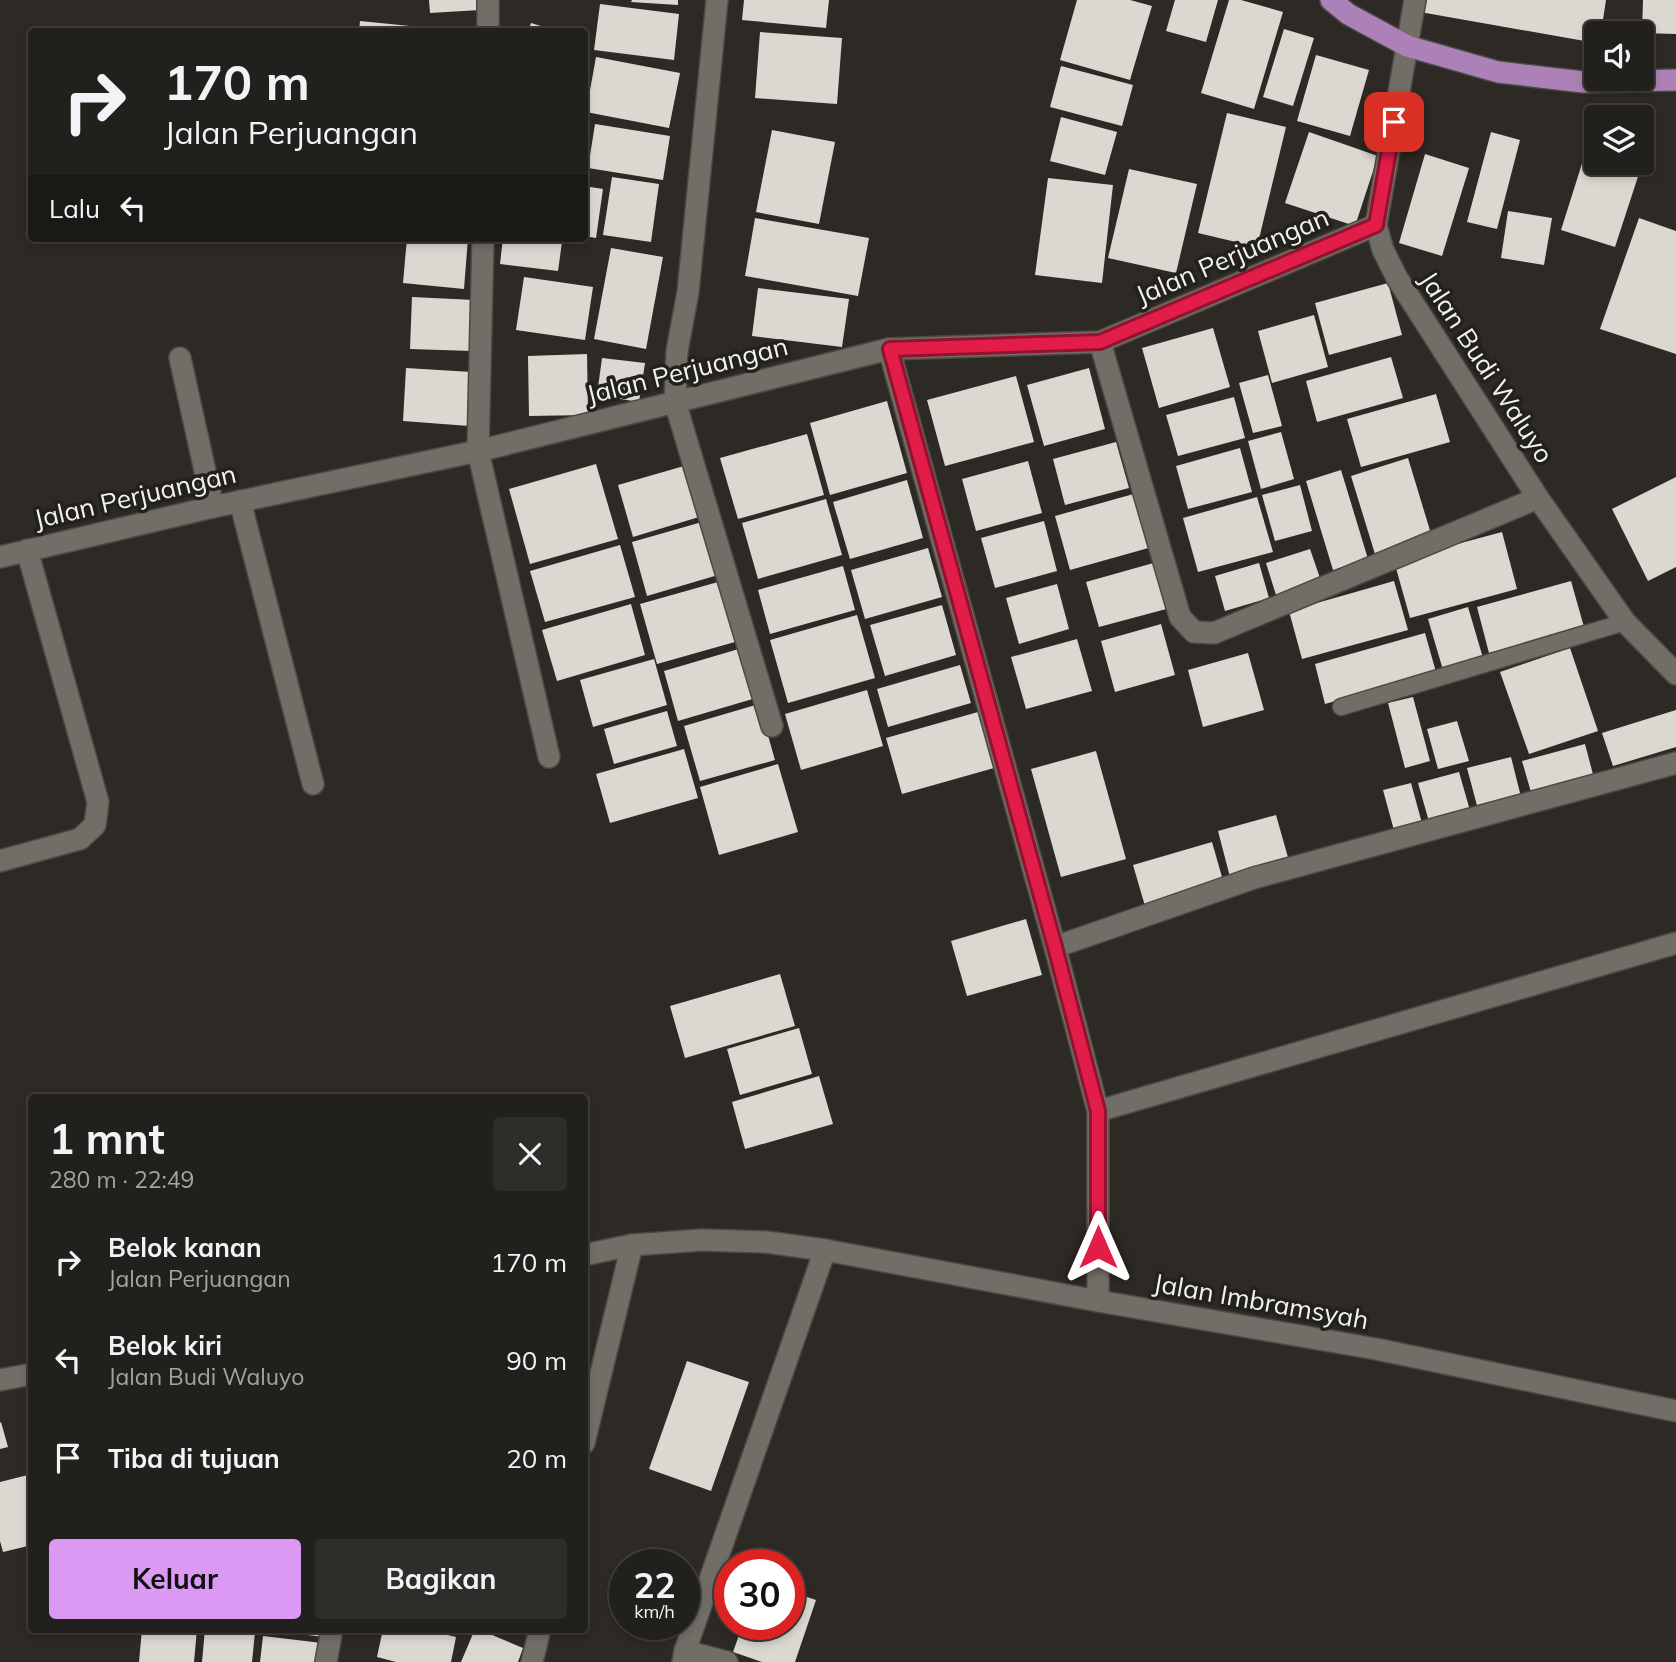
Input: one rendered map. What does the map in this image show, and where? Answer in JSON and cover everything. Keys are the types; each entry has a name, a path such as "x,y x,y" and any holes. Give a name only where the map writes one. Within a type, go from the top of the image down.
{"main road":[{"path":"1331,0 1348,14 1407,46 1498,72 1583,82 1676,80"}],"street":[{"path":"488,0 488,28"},
{"path":"718,0 688,292 677,352 675,402 772,726"},
{"name":"Jalan Budi Waluyo","path":"1415,0 1376,225 1383,250 1397,278 1538,498 1625,622 1676,674"},
{"name":"Jalan Perjuangan","path":"0,557 240,501 478,451 890,349 1100,342 1376,225"},
{"path":"483,242 478,451 549,757"},
{"path":"1100,342 1180,617 1194,632 1214,633 1538,498"},
{"path":"890,349 1098,1111 1098,1301"},
{"path":"180,358 213,507"},
{"path":"240,501 313,784"},
{"path":"0,861 80,839 95,825 98,802 27,550"},
{"path":"1055,947 1254,878 1676,763"},
{"path":"1098,1111 1676,943"},
{"name":"Jalan Imbramsyah","path":"588,1254 632,1245 702,1240 766,1242 825,1250 1376,1349 1676,1411"},
{"path":"588,1426 632,1245"},
{"path":"726,1662 684,1657 825,1250"},
{"path":"0,1380 28,1375"},
{"path":"326,1662 331,1633"},
{"path":"532,1662 539,1633"}],"lane":[{"path":"1341,707 1625,622"}],"building":[{"path":"429,0 479,0 480,10 430,13"},
{"path":"678,0 678,5 631,2"},
{"path":"744,0 829,0 826,28 742,20"},
{"path":"1077,0 1130,0 1152,6 1130,80 1060,60"},
{"path":"1175,0 1218,0 1206,42 1166,31"},
{"path":"1229,0 1241,0 1283,12 1254,109 1201,93"},
{"path":"1422,0 1606,0 1603,21 1584,21 1584,41 1420,12"},
{"path":"1643,0 1676,0 1676,34 1654,33 1654,21 1642,21"},
{"path":"600,4 679,14 674,60 594,50"},
{"path":"360,21 420,27 420,28 359,28"},
{"path":"531,23 547,28 529,28"},
{"path":"1284,29 1314,38 1293,106 1263,97"},
{"path":"760,32 842,38 837,104 755,98"},
{"path":"1316,55 1369,70 1350,136 1297,121"},
{"path":"596,57 680,73 669,128 588,112"},
{"path":"1061,66 1133,85 1122,126 1050,107"},
{"path":"1227,113 1286,127 1257,247 1198,233"},
{"path":"1061,117 1117,132 1105,175 1050,161"},
{"path":"595,124 670,136 663,180 588,168"},
{"path":"772,130 835,142 819,224 756,212"},
{"path":"1309,132 1378,156 1355,226 1285,203"},
{"path":"1491,132 1520,140 1497,229 1467,222"},
{"path":"1425,154 1469,168 1442,256 1399,243"},
{"path":"1584,157 1584,175 1639,175 1615,247 1561,230"},
{"path":"1129,169 1197,184 1176,273 1108,258"},
{"path":"612,177 659,184 651,242 603,235"},
{"path":"1048,178 1113,185 1102,283 1035,275"},
{"path":"588,187 603,189 596,238 588,237"},
{"path":"1508,211 1552,218 1544,265 1501,258"},
{"path":"755,218 869,238 858,296 745,276"},
{"path":"1639,218 1676,231 1676,354 1600,329"},
{"path":"407,242 468,242 464,289 403,283"},
{"path":"503,242 562,242 558,271 500,264"},
{"path":"611,248 663,257 646,349 594,339"},
{"path":"524,277 593,287 585,340 516,330"},
{"path":"1388,283 1402,335 1329,355 1315,303"},
{"path":"758,288 849,299 842,347 752,336"},
{"path":"412,297 474,300 472,351 410,349"},
{"path":"1314,315 1328,367 1272,383 1258,331"},
{"path":"1213,328 1230,387 1159,408 1142,348"},
{"path":"587,354 588,415 529,416 528,356"},
{"path":"1391,357 1403,398 1317,422 1306,381"},
{"path":"602,358 645,363 639,402 597,395"},
{"path":"406,368 472,372 469,426 403,421"},
{"path":"1089,368 1105,429 1044,446 1027,385"},
{"path":"1268,375 1282,426 1253,433 1239,383"},
{"path":"1016,376 1034,442 945,466 927,400"},
{"path":"1436,394 1450,442 1361,467 1347,419"},
{"path":"1234,397 1245,438 1178,456 1166,415"},
{"path":"887,401 907,473 830,495 810,423"},
{"path":"1281,432 1294,479 1261,489 1248,441"},
{"path":"807,434 824,495 738,519 720,458"},
{"path":"1116,442 1129,488 1065,505 1053,459"},
{"path":"1240,448 1252,492 1188,509 1176,466"},
{"path":"1408,458 1432,537 1375,554 1351,476"},
{"path":"1028,461 1042,513 976,531 962,479"},
{"path":"596,464 618,539 530,564 509,489"},
{"path":"684,466 699,517 633,537 618,485"},
{"path":"1341,470 1368,559 1333,570 1306,481"},
{"path":"1676,477 1676,567 1648,581 1612,509"},
{"path":"907,480 923,538 850,559 833,502"},
{"path":"1300,485 1312,531 1275,541 1262,495"},
{"path":"1137,493 1152,547 1070,570 1055,516"},
{"path":"1257,497 1273,552 1198,572 1183,518"},
{"path":"826,499 842,555 758,579 742,523"},
{"path":"1044,521 1057,571 995,588 981,538"},
{"path":"702,522 718,575 647,596 632,542"},
{"path":"1502,532 1517,589 1410,618 1394,561"},
{"path":"620,545 635,597 545,622 530,571"},
{"path":"928,548 942,597 865,619 851,570"},
{"path":"1310,549 1321,581 1276,595 1266,563"},
{"path":"1157,562 1170,608 1099,627 1086,582"},
{"path":"1259,563 1269,598 1225,611 1215,576"},
{"path":"843,566 855,610 770,634 758,590"},
{"path":"725,580 742,640 657,664 640,604"},
{"path":"1394,581 1408,630 1302,659 1289,611"},
{"path":"1571,581 1584,627 1489,653 1477,607"},
{"path":"1057,584 1069,629 1019,644 1006,598"},
{"path":"631,604 645,655 557,681 542,630"},
{"path":"942,605 956,655 885,676 870,625"},
{"path":"1468,607 1483,658 1443,670 1428,619"},
{"path":"857,615 875,678 788,703 770,640"},
{"path":"1161,624 1175,675 1115,692 1101,641"},
{"path":"1425,633 1436,672 1325,704 1315,664"},
{"path":"1077,639 1092,691 1026,709 1011,657"},
{"path":"742,648 756,698 678,721 664,671"},
{"path":"1570,648 1598,731 1529,754 1500,672"},
{"path":"1248,653 1264,710 1203,727 1188,670"},
{"path":"654,659 667,705 593,727 580,680"},
{"path":"960,665 971,703 888,727 877,689"},
{"path":"867,690 883,746 801,770 785,714"},
{"path":"1413,697 1430,761 1405,768 1388,703"},
{"path":"759,704 775,760 700,781 684,726"},
{"path":"1676,710 1676,747 1613,766 1602,733"},
{"path":"667,711 677,746 614,764 604,729"},
{"path":"978,712 994,768 902,794 886,738"},
{"path":"1457,721 1469,761 1438,769 1427,729"},
{"path":"1585,744 1595,782 1533,799 1522,761"},
{"path":"684,749 698,798 610,823 596,774"},
{"path":"1096,751 1126,859 1061,877 1031,769"},
{"path":"1511,757 1522,801 1479,813 1467,768"},
{"path":"778,764 798,832 719,855 700,787"},
{"path":"1459,772 1471,814 1430,825 1418,783"},
{"path":"1411,783 1423,827 1395,834 1383,790"},
{"path":"1276,815 1289,861 1230,877 1218,831"},
{"path":"1212,842 1224,884 1145,906 1133,865"},
{"path":"1026,919 1042,975 967,996 951,941"},
{"path":"780,974 795,1026 685,1058 670,1006"},
{"path":"799,1028 812,1074 740,1095 727,1049"},
{"path":"819,1076 833,1124 745,1149 732,1102"},
{"path":"687,1361 749,1382 711,1491 649,1469"},
{"path":"0,1423 8,1447 0,1449"},
{"path":"28,1475 28,1546 3,1552 0,1541 0,1482"},
{"path":"805,1596 816,1600 805,1632"},
{"path":"142,1633 197,1633 194,1662 139,1662"},
{"path":"205,1633 255,1633 252,1662 202,1662"},
{"path":"290,1633 324,1633 324,1637"},
{"path":"382,1633 439,1633 456,1637 451,1662 396,1662 377,1657"},
{"path":"473,1633 487,1633 523,1648 518,1662 461,1662"},
{"path":"263,1636 322,1643 320,1662 260,1662"},
{"path":"737,1640 802,1640 795,1662 762,1662 733,1652"}],"route":[{"path":"1098,1247 1098,1111 890,349 1100,342 1376,225 1394,122"}]}
